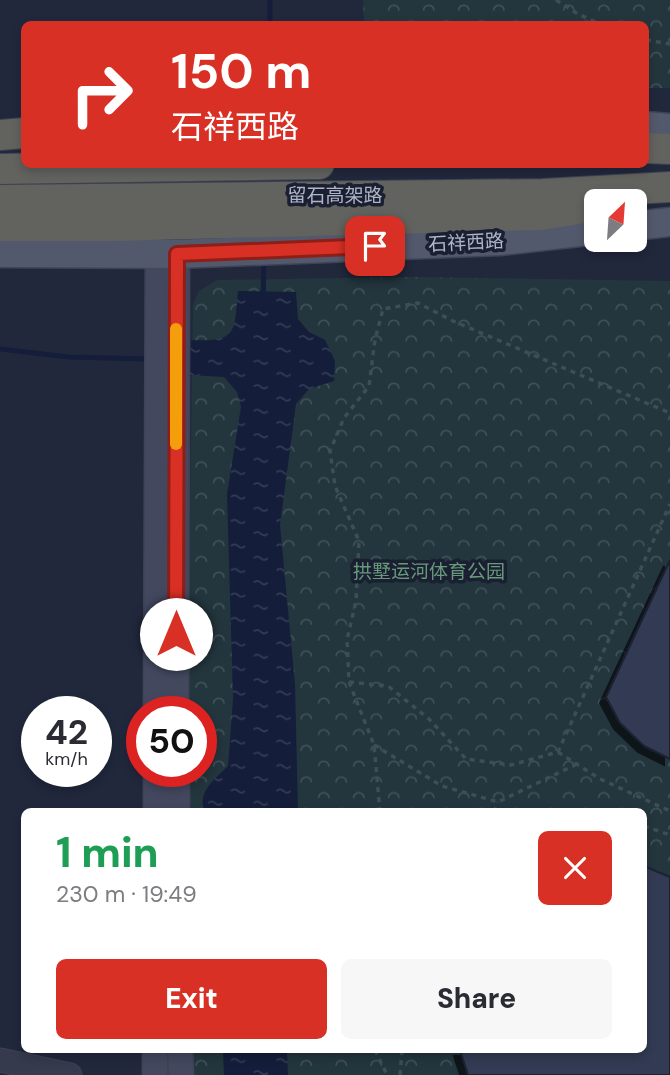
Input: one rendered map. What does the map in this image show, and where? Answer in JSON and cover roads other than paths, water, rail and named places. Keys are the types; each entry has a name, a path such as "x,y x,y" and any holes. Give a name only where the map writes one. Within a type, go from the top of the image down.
{"highway":[{"path":"0,135 21,133"},
{"path":"649,148 670,149"},
{"path":"649,155 670,155"},
{"name":"留石高架路","path":"0,169 252,212 313,168"},
{"name":"留石高架路","path":"0,200 252,212 348,195 542,204 670,187"},
{"path":"648,198 670,195"},
{"path":"0,226 191,223 252,212 301,233 542,204 584,206"}],"main road":[{"path":"0,125 21,125"},
{"path":"649,126 670,128"},
{"path":"0,253 167,254 252,212"},
{"path":"648,225 670,222"},
{"name":"石祥西路","path":"301,233 500,241 584,231"},
{"path":"167,254 176,696"},
{"path":"156,696 167,360"},
{"path":"156,787 156,808"},
{"path":"177,787 177,808"},
{"path":"155,1053 155,1075"},
{"path":"180,1053 181,1075"}],"street":[{"path":"0,1060 70,1075"}],"water":[{"path":"238,291 296,292 298,319 309,332 325,340 335,361 334,381 309,389 296,404 280,525 295,684 298,808 204,808 203,805 205,792 208,787 217,787 217,777 228,766 233,699 227,494 241,407 237,392 224,377 190,375 191,340 218,339 231,332"},
{"path":"223,1053 287,1053 288,1075 224,1075"}],"waterway":[{"path":"270,0 270,21"},
{"path":"263,298 264,259"},
{"path":"0,349 68,357 150,359"}],"park label":[{"name":"拱墅运河体育公园","path":"429,571"}]}
